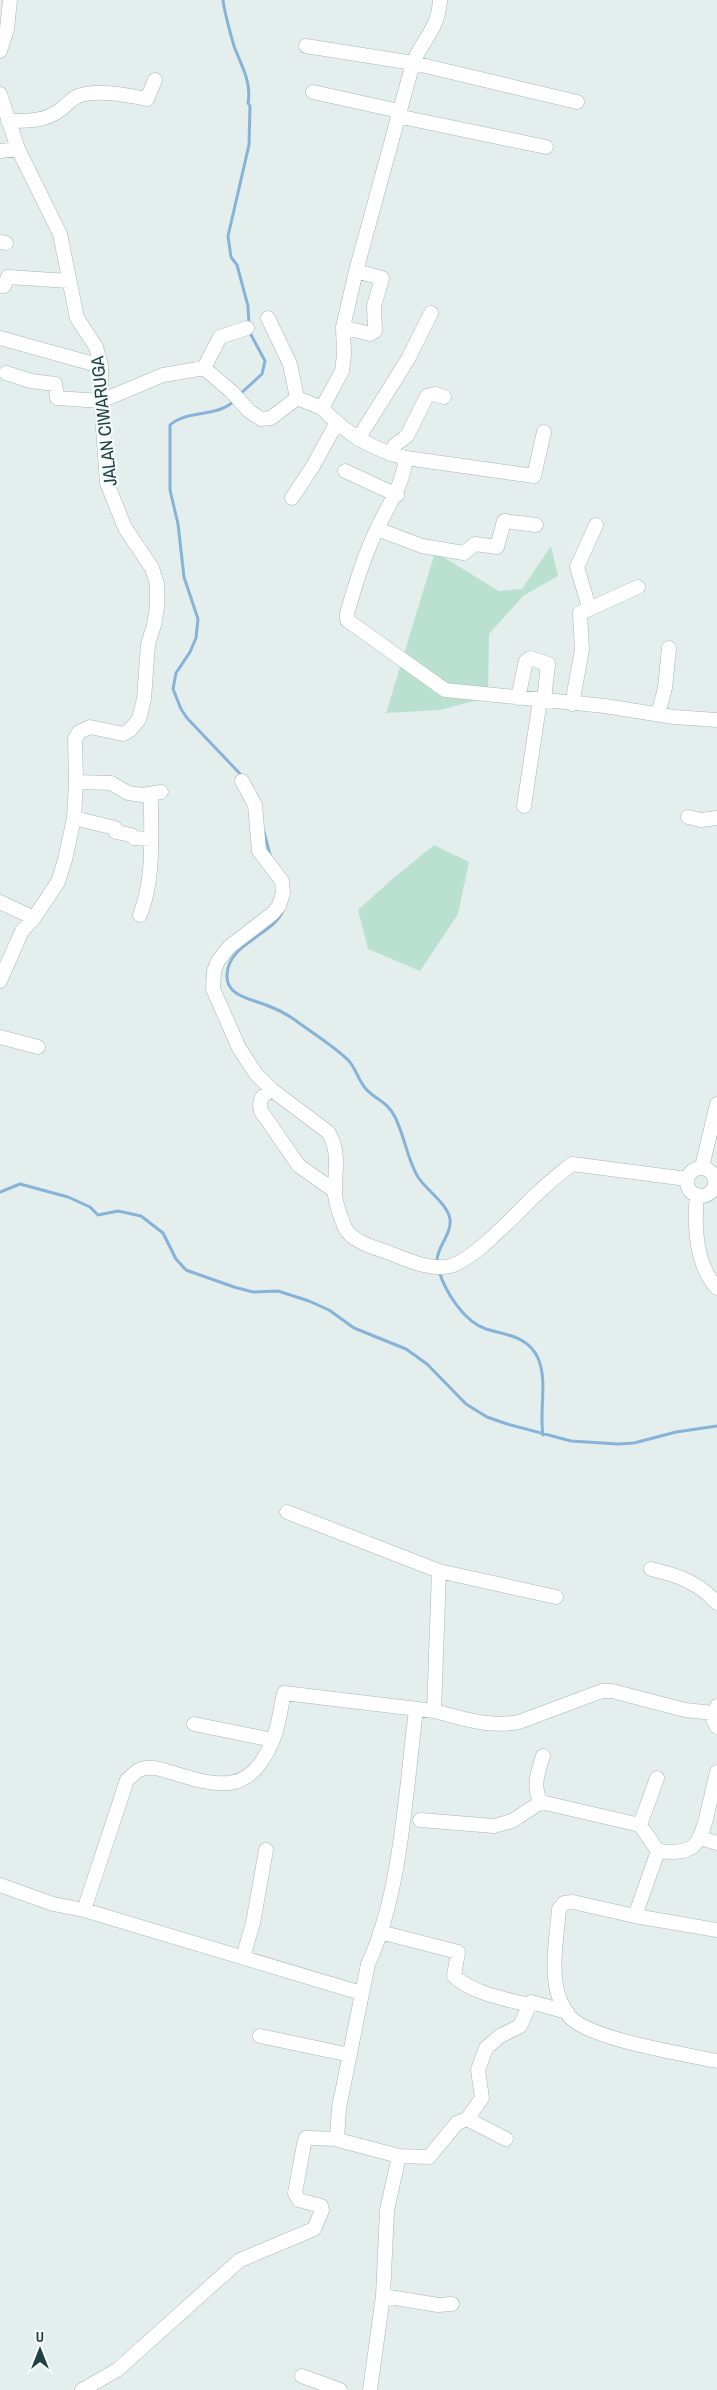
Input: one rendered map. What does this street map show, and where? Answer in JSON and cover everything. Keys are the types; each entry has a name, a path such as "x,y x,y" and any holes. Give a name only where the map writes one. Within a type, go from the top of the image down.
{"street":[{"path":"0,51 7,30 10,0"},
{"path":"322,408 342,371 344,355 343,327 356,271 413,63 419,48 430,35 439,17 440,0"},
{"path":"306,46 413,63 577,102"},
{"path":"5,117 40,119 58,112 72,99 85,94 121,93 146,98 155,80"},
{"path":"314,92 398,114 546,147"},
{"name":"JALAN CIWARUGA","path":"0,94 5,117 18,149 60,234 77,318 96,347 100,366 100,401 108,483 125,528 152,568 157,584 157,607 148,644 144,699 139,719 130,730 123,734 90,727 79,732 75,739 76,782 74,818 58,882 34,918 22,931 0,981"},
{"path":"0,151 18,149"},
{"path":"343,327 370,334 375,331 374,306 382,278 356,271"},
{"path":"0,286 4,286 8,276 69,281"},
{"path":"358,439 408,359 431,313"},
{"path":"268,318 290,364 297,398"},
{"path":"204,368 220,336 247,328"},
{"path":"0,338 100,366"},
{"path":"204,368 232,392 249,411 261,418 271,418 297,398"},
{"path":"6,373 30,381 55,384 57,398 100,401 163,375 204,368"},
{"path":"390,454 395,445 407,436 427,396 435,394 444,396"},
{"path":"297,398 322,408 336,424 358,439 390,454 406,458 534,476 544,432"},
{"path":"292,498 314,466 336,424"},
{"path":"406,458 404,475 397,495 377,529 358,575 347,620 445,690 717,720"},
{"path":"344,470 397,495"},
{"path":"377,529 422,546 464,553 475,544 497,547 504,521 536,525"},
{"path":"589,607 577,567 596,525"},
{"path":"572,704 582,650 580,614 589,607 638,587"},
{"path":"658,714 665,688 669,648"},
{"path":"518,698 526,660 530,658 548,664 524,806"},
{"path":"242,781 254,804 259,850 282,881 283,893 279,906 272,914 229,947 214,971 213,989 239,1048 256,1074 272,1090 328,1132 332,1138 337,1163 335,1191 338,1207 351,1235 367,1244 412,1261 441,1267 449,1266 467,1258 572,1164 687,1179"},
{"path":"76,782 106,782 128,793 155,793 151,803 151,872 148,896 140,915"},
{"path":"688,816 701,820 717,818"},
{"path":"74,818 115,828 116,832 131,835 134,838 151,839"},
{"path":"0,902 34,918"},
{"path":"0,1037 38,1047"},
{"path":"272,1090 262,1097 259,1103 261,1111 299,1166 335,1191"},
{"path":"702,1168 717,1104"},
{"path":"702,1168 712,1173 715,1186 705,1195 697,1195 689,1189 687,1179 692,1170 702,1168"},
{"path":"697,1195 696,1239 702,1263 717,1288"},
{"path":"287,1512 439,1571 556,1597"},
{"path":"651,1569 685,1578 707,1593 717,1603"},
{"path":"434,1711 439,1571"},
{"path":"84,1910 128,1780 140,1770 154,1767 212,1784 234,1783 252,1772 262,1763 273,1740 284,1693 434,1711 490,1725 505,1725 519,1722 591,1693 607,1691 686,1710 715,1709 713,1719 717,1727"},
{"path":"337,2139 339,2108 361,1993 368,1964 374,1954 390,1891 416,1710"},
{"path":"194,1724 273,1740"},
{"path":"541,1802 536,1793 536,1784 542,1756"},
{"path":"658,1851 678,1852 689,1849 701,1838 717,1772"},
{"path":"640,1824 657,1778"},
{"path":"420,1820 494,1826 510,1823 541,1802 640,1824 658,1851"},
{"path":"701,1838 717,1844"},
{"path":"243,1957 252,1923 266,1850"},
{"path":"635,1916 658,1851"},
{"path":"0,1885 53,1904 84,1910 361,1993"},
{"path":"717,1930 635,1916 573,1902 564,1903 559,1909 555,1965 556,1986 561,2002 567,2012 584,2027 624,2041 717,2061"},
{"path":"380,1932 458,1952 454,1976 470,1988 528,2005"},
{"path":"82,2390 117,2370 240,2260 314,2229 322,2210 321,2206 298,2200 295,2193 306,2138 337,2139 399,2156 429,2157 457,2123 468,2119 482,2098 478,2070 486,2048 500,2036 515,2030 523,2023 528,2005 534,2001 567,2012"},
{"path":"260,2036 350,2056"},
{"path":"468,2119 506,2139"},
{"path":"370,2390 384,2296 387,2210 399,2156"},
{"path":"384,2296 438,2305 452,2304"},
{"path":"302,2376 340,2390"}],"green space":[{"path":"551,546 558,576 523,596 489,634 488,697 440,710 386,713 435,552 499,591 522,589"},
{"path":"434,845 469,862 458,914 420,971 368,949 358,910"}],"waterway":[{"path":"223,0 234,46 247,81 248,103 250,106 249,145 228,236 231,257 237,265 248,306 249,325"},
{"path":"239,395 262,374 265,361 249,331"},
{"path":"235,400 228,406 212,412 185,417 170,425 170,490 178,524 184,577 198,619 196,638 190,652 176,673 173,689 187,718 244,778"},
{"path":"264,832 270,855"},
{"path":"283,911 270,927 242,947 235,955 229,964 228,982 231,988 240,996 288,1015 337,1051 351,1063 366,1089 392,1111 418,1177 441,1202 450,1219 449,1230 439,1251 437,1262"},
{"path":"0,1192 20,1184 68,1197 90,1207 98,1215 118,1211 141,1216 163,1233 176,1259 186,1270 253,1292 278,1291 329,1310 354,1328 406,1349 427,1364 466,1404 487,1417 507,1424 571,1441 618,1444 634,1443 676,1432 717,1426"},
{"path":"439,1271 451,1296 470,1320 486,1329 516,1338 534,1351 541,1367 543,1435"}]}
